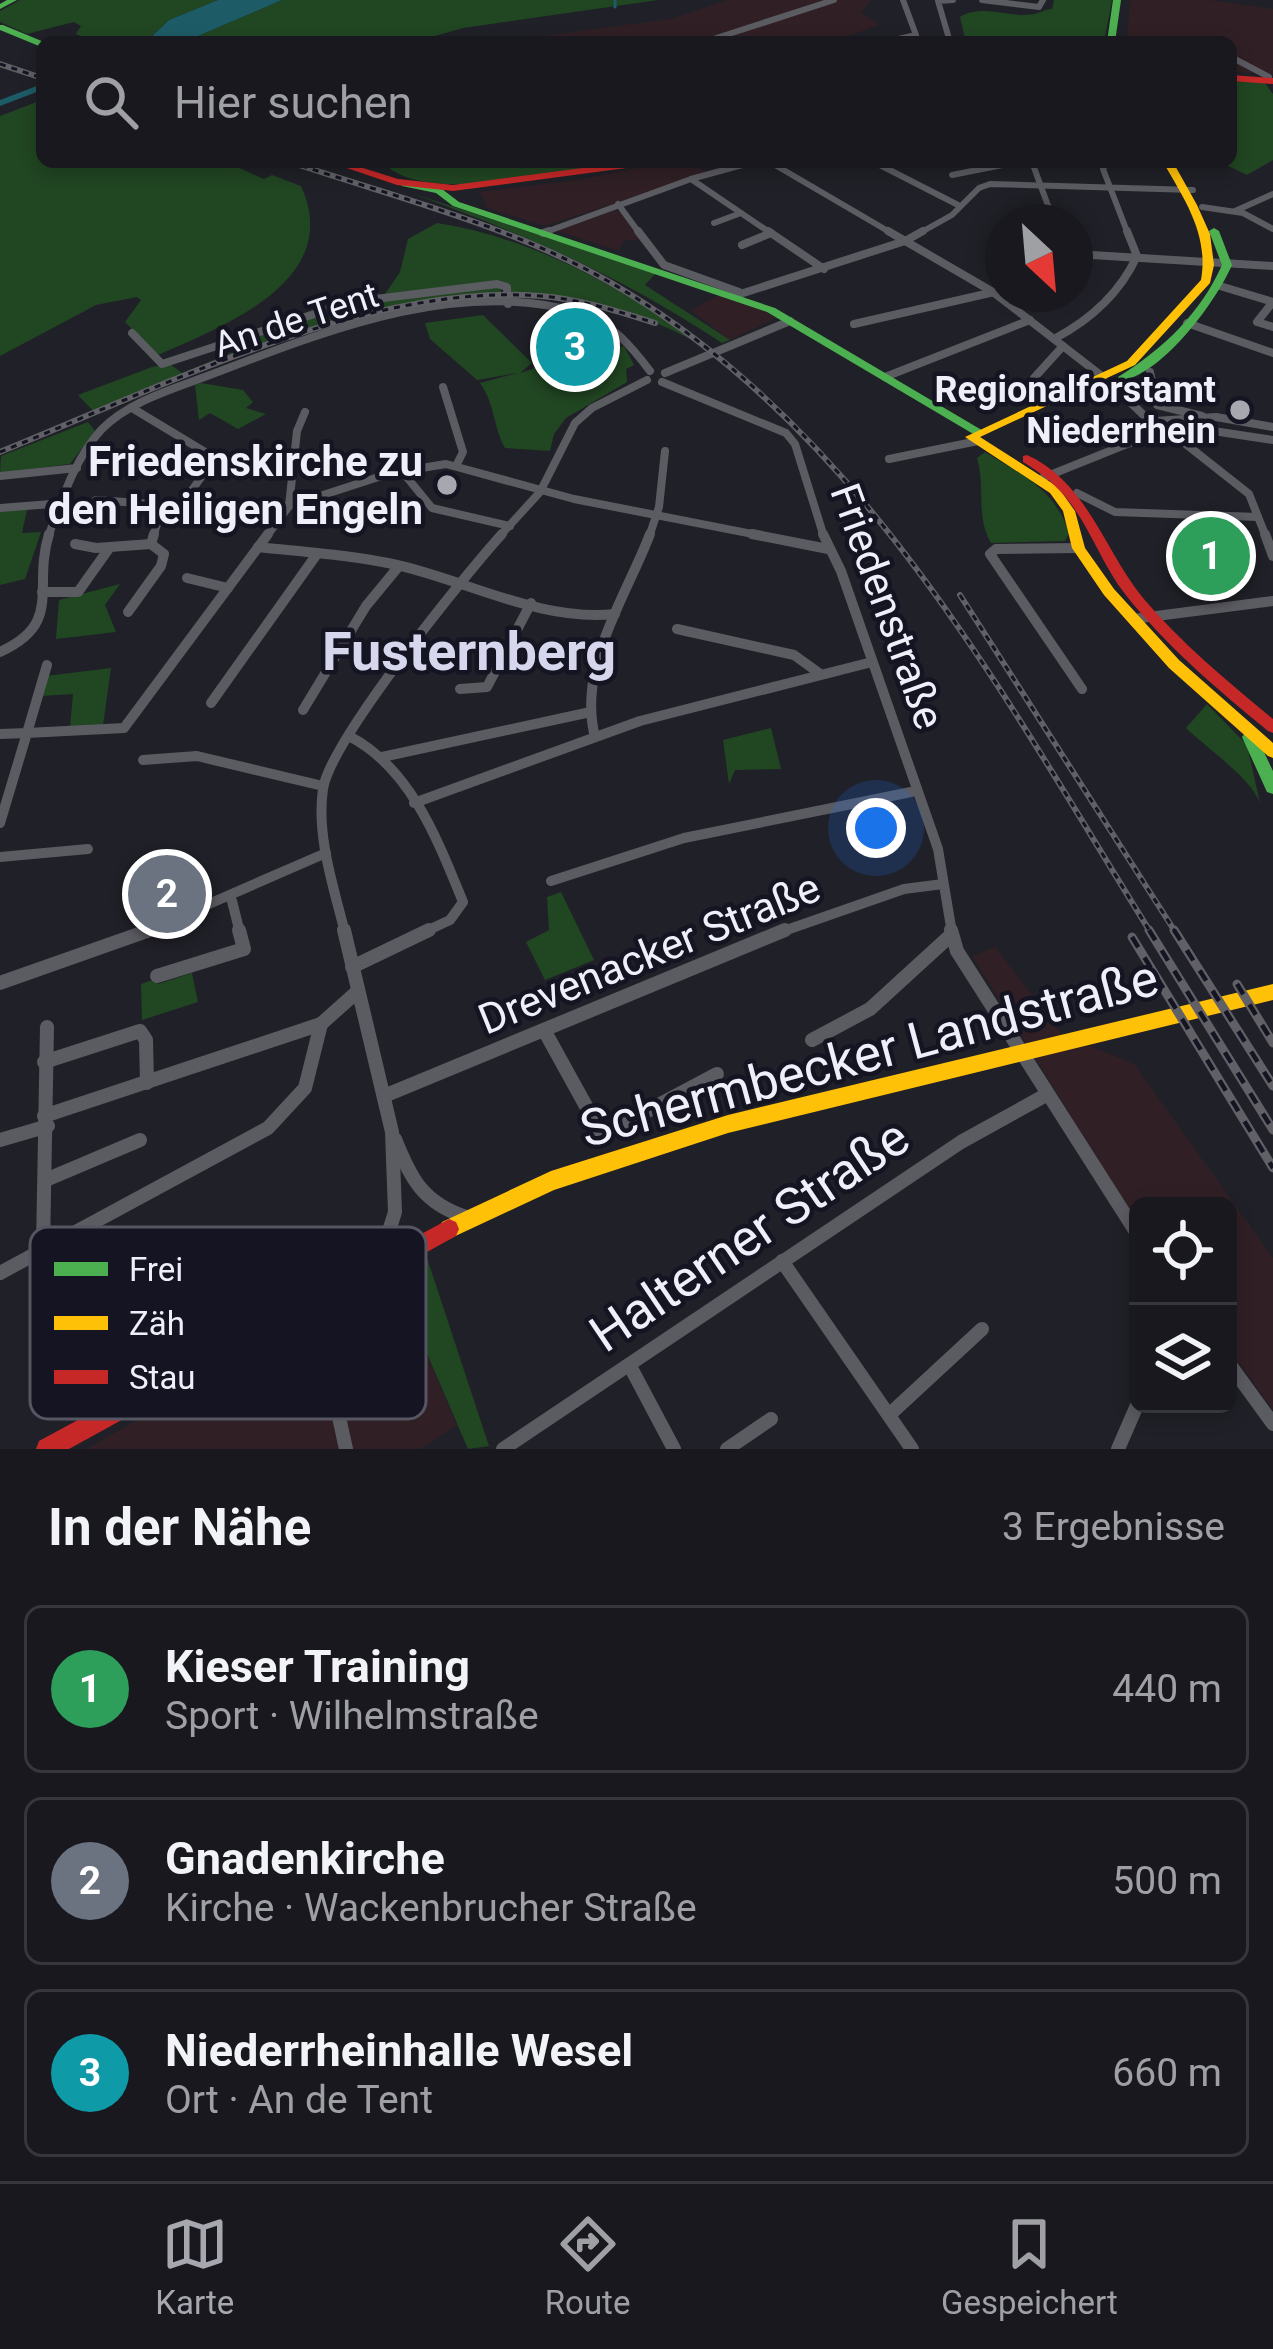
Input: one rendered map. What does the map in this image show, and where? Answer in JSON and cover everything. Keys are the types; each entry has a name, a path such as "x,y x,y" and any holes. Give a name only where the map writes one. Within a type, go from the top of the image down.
{"main road":[{"path":"0,7 14,0"},
{"path":"1112,36 1118,0"},
{"path":"0,27 36,42"},
{"path":"1237,77 1272,81"},
{"path":"354,168 450,194 543,233 736,294 943,410 979,437 1077,493 1101,548 1150,614 1273,727"},
{"path":"450,194 612,168"},
{"path":"1172,168 1192,197"},
{"path":"979,437 1106,380 1145,368 1220,286 1220,264 1180,168"},
{"path":"1106,380 1140,356 1220,264"},
{"path":"1049,477 1063,500 1079,548 1132,619 1273,752"},
{"path":"1079,548 1101,548"},
{"path":"1247,730 1273,788"},
{"name":"Schermbecker Landstraße","path":"426,1241 559,1178 728,1124 1272,993"},
{"name":"Schermbecker Landstraße","path":"47,1449 102,1419"}],"street":[{"path":"723,36 834,0"},
{"path":"903,0 916,35 912,36"},
{"path":"948,36 938,0 952,0"},
{"path":"982,0 1039,7 1042,0"},
{"path":"1237,61 1272,81"},
{"path":"543,233 730,168"},
{"path":"780,168 985,284"},
{"path":"886,168 960,206"},
{"path":"952,176 990,168"},
{"path":"1034,168 1048,204"},
{"path":"1104,168 1138,256"},
{"path":"691,178 824,269"},
{"path":"618,204 664,265 736,294 905,241 984,185 1111,185 1192,197 1273,229"},
{"path":"1235,211 1273,194"},
{"path":"714,223 741,213"},
{"path":"742,245 772,233"},
{"path":"1093,253 1273,266"},
{"path":"1054,339 1076,328 1103,302 1138,256"},
{"path":"132,333 162,364 351,302 388,295 497,284 507,287 508,304"},
{"path":"1220,286 1273,303 1241,342"},
{"path":"854,324 985,294"},
{"name":"An de Tent","path":"0,652 35,631 43,613 44,550 77,468 97,434 132,408 332,329 421,310 508,304 561,308 591,316 629,343 648,376"},
{"path":"1021,312 1157,424 1273,440"},
{"path":"885,376 1030,320"},
{"path":"469,1218 440,1209 421,1196 392,1132 326,853 323,786 349,736 457,586 540,492 574,423 648,376 663,378 790,321"},
{"path":"1258,322 1273,327"},
{"path":"1187,323 1273,353"},
{"path":"1034,378 1063,346"},
{"path":"1150,372 1157,405 1273,428"},
{"name":"Friedenstraße","path":"663,378 786,433 796,444 828,549 841,571 938,849 951,935 965,967 1129,1221"},
{"path":"443,387 463,452 456,466"},
{"path":"132,408 215,458 182,504"},
{"path":"0,734 124,728 289,506 296,485 297,422 305,412"},
{"path":"1175,429 1211,418"},
{"path":"1049,477 1157,424"},
{"path":"1175,429 1243,488 1273,556"},
{"path":"889,459 948,449 979,437"},
{"path":"594,733 586,713 615,614 656,517 665,451"},
{"path":"96,500 210,508 289,506 401,470 436,464 540,492 828,549"},
{"path":"0,476 77,468"},
{"path":"401,470 432,508 510,526"},
{"path":"1077,493 1115,512 1258,517"},
{"path":"151,544 164,502"},
{"path":"0,508 64,503"},
{"path":"1094,529 1115,512"},
{"path":"75,544 151,544 164,554 161,566 128,612"},
{"path":"42,592 77,592 110,547"},
{"path":"258,547 399,566 457,586 531,603 615,614"},
{"path":"1079,548 997,549 990,554 1082,689"},
{"path":"211,703 317,554"},
{"path":"303,710 366,606 399,566"},
{"path":"187,578 228,588"},
{"path":"1132,619 1273,602"},
{"path":"460,689 487,687 531,603"},
{"path":"677,629 781,650 818,673"},
{"path":"414,802 594,733 694,702 872,662"},
{"path":"0,823 5,786 47,665"},
{"path":"382,757 586,713"},
{"path":"349,736 382,757 414,802 463,902 460,911 352,968"},
{"path":"143,760 197,756 323,786"},
{"path":"550,881 586,866 916,791"},
{"path":"0,856 88,849"},
{"path":"0,983 98,953 232,901 326,853"},
{"name":"Drevenacker Straße","path":"383,1096 788,929 904,890 943,884"},
{"path":"157,976 244,949 232,901"},
{"path":"812,1040 869,1009 951,935"},
{"path":"0,1140 321,1024 358,991"},
{"path":"82,1227 268,1128 305,1088 321,1024"},
{"path":"45,1227 47,1027"},
{"path":"544,1030 602,1135 717,1074"},
{"path":"44,1062 140,1031 153,1081"},
{"name":"Halterner Straße","path":"503,1449 631,1368 961,1142 1046,1095"},
{"path":"390,1227 395,1212 392,1132"},
{"path":"48,1179 140,1141"},
{"path":"0,1273 30,1256"},
{"path":"782,1261 912,1449"},
{"path":"889,1415 982,1329"},
{"path":"631,1368 674,1449"},
{"path":"1237,1374 1273,1424"},
{"path":"1118,1449 1134,1413"},
{"path":"339,1419 346,1449"},
{"path":"727,1449 772,1419"}],"shaded area":[{"path":"728,0 871,0 861,12 879,25 848,36 542,36 671,19"},
{"path":"1130,0 1208,0 1273,9 1273,74 1237,72 1237,36 1127,36"},
{"path":"638,168 700,168 708,173 545,226 487,208 480,192"},
{"path":"614,210 625,214 642,239 623,241 619,251 557,231"},
{"path":"721,294 776,318 730,340 690,310"},
{"path":"995,947 1063,1035 1134,1064 1229,1197 1129,1197 1129,1209 972,956"},
{"path":"1237,1208 1273,1258 1273,1410 1237,1360"},
{"path":"426,1353 457,1426 420,1449 86,1449 140,1419 426,1419"}],"green space":[{"path":"20,0 218,0 169,20 152,36 80,36 76,34 81,26 74,22 27,34 0,22 0,11"},
{"path":"282,0 658,0 435,36 198,36"},
{"path":"1054,0 1112,0 1105,36 964,36 960,17 978,11 1015,15 1052,9"},
{"path":"1237,81 1265,83 1273,94 1273,160 1247,175 1232,168 1237,168"},
{"path":"36,102 36,168 239,168 264,179 272,175 301,186 310,219 306,248 292,273 271,295 215,330 158,355 125,322 141,300 137,297 96,305 0,356 0,116"},
{"path":"392,168 591,168 498,183 429,182"},
{"path":"411,193 656,273 645,285 730,340 722,343 571,258"},
{"path":"437,223 543,253 643,305 703,346 635,315 588,303 514,294 504,282 385,294 400,272 408,239"},
{"path":"499,286 502,294 396,305 294,334 95,413 78,395 152,367 170,364 182,373 258,342 256,336 352,305"},
{"path":"483,315 532,363 520,373 558,360 570,367 624,346 634,365 626,369 627,382 566,418 554,434 550,451 505,448 480,383 517,373 477,380 430,339 425,323"},
{"path":"195,385 243,390 253,402 246,408 266,414 238,429 210,413 199,420"},
{"path":"88,422 95,431 70,464 0,473 1,456"},
{"path":"985,452 1046,494 1063,518 1069,533 1065,541 991,543 983,523 977,458"},
{"path":"0,510 27,510 22,533 41,532 25,579 0,585"},
{"path":"120,584 105,605 116,632 56,639 59,600"},
{"path":"111,668 103,725 70,727 73,694 41,696 46,676"},
{"path":"1207,704 1247,745 1260,803 1239,774 1186,728"},
{"path":"771,728 781,769 735,770 729,784 723,740"},
{"path":"561,892 594,960 545,980 526,942 549,930 547,897"},
{"path":"192,973 198,1002 142,1020 141,984"},
{"path":"426,1259 489,1446 468,1449 426,1351"}],"water":[{"path":"218,0 282,0 198,36 152,36 169,20"}],"waterway":[{"path":"615,0 615,7"},
{"path":"0,103 36,89"}],"railway":[{"path":"0,64 36,76"},
{"path":"309,168 548,251 628,293 714,353 791,423 861,499 925,581 985,667 1151,933"},
{"path":"0,452 265,345 406,306 474,296 540,296 655,323"},
{"path":"960,595 1176,933"},
{"path":"1149,930 1273,1130"},
{"path":"1174,930 1273,1086"},
{"path":"1132,937 1273,1168"},
{"path":"1237,984 1273,1043"}],"traffic: fast":[{"path":"0,7 13,0"},
{"path":"1112,36 1117,0"},
{"path":"0,27 36,42"},
{"path":"405,184 439,191 456,204 771,310 979,432"},
{"path":"1122,379 1170,345 1209,299 1227,265 1214,231"},
{"path":"1250,737 1273,788"}],"traffic: slow":[{"path":"1171,168 1205,234 1206,281 1131,363 971,437 1054,490 1069,511 1079,548 1109,592 1174,664 1273,752"},
{"path":"449,1229 551,1181 728,1124 1273,992"}],"traffic: jam":[{"path":"1237,78 1273,81"},
{"path":"353,168 397,182 453,188 604,168"},
{"path":"1027,459 1076,502 1113,568 1160,625 1273,727"},
{"path":"426,1242 449,1229"},
{"path":"47,1449 102,1419"}],"place":[{"name":"Niederrheinhalle Wesel","path":"575,347"},
{"name":"Regionalforstamt Niederrhein","path":"1240,410"},
{"name":"Friedenskirche zu den Heiligen Engeln","path":"447,485"},
{"name":"Kieser Training","path":"1211,556"},
{"name":"Gnadenkirche","path":"167,894"}],"district":[{"name":"Fusternberg","path":"469,651"}]}
